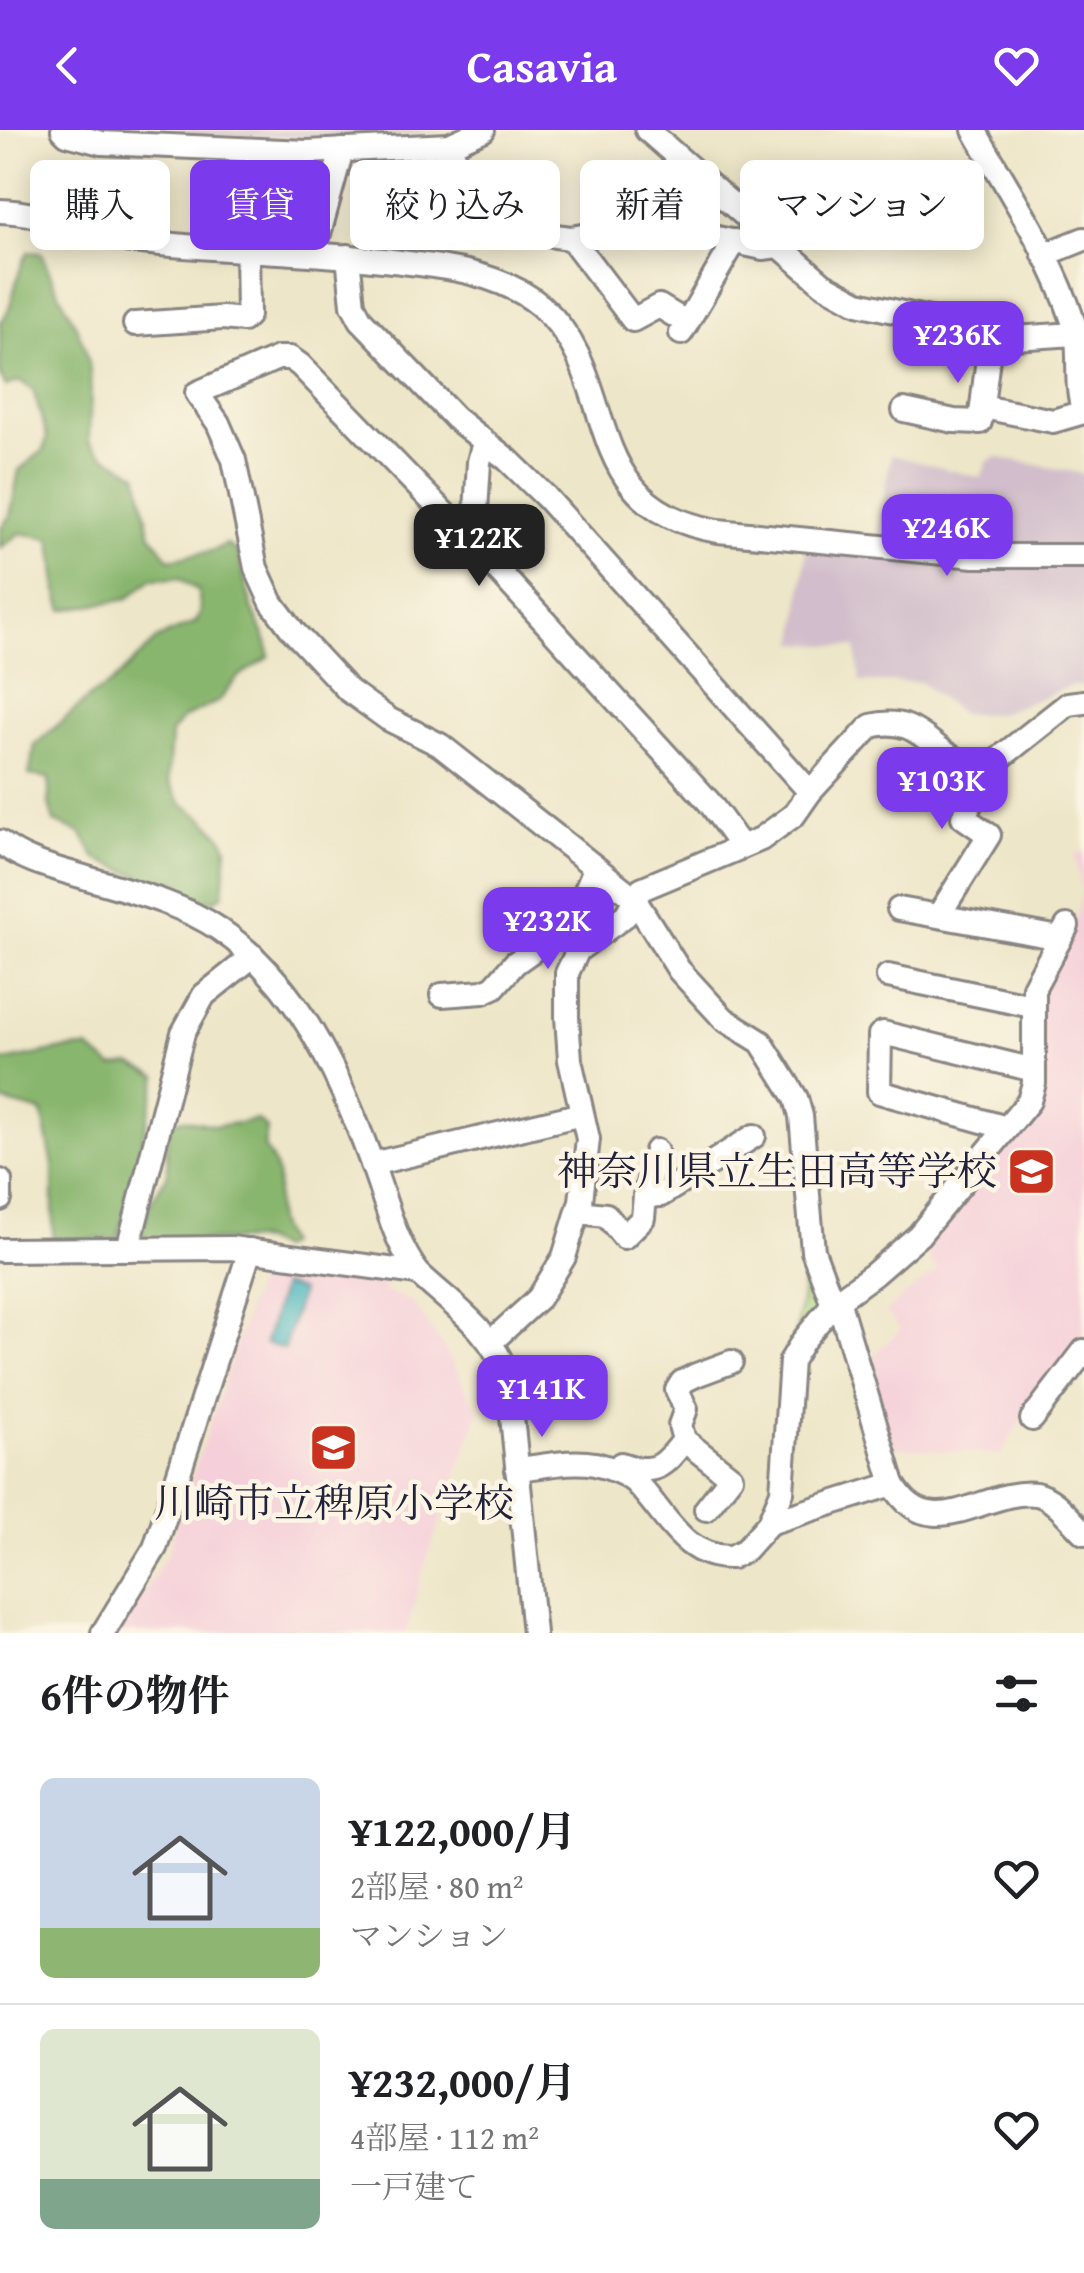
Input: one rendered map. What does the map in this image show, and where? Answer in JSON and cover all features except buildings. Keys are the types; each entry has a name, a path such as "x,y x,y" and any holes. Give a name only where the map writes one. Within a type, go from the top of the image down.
{"street":[{"path":"64,130 101,143 342,150 449,146 484,130"},
{"path":"647,130 740,212"},
{"path":"974,130 1044,255 1075,325 1079,397 1084,412 1052,421 982,408"},
{"path":"449,146 460,166 492,199 555,236 571,238 653,224 740,242"},
{"path":"314,252 342,150"},
{"path":"0,211 34,214 127,240 190,245"},
{"path":"571,238 633,320 659,306 683,329 735,241"},
{"path":"1044,255 1084,239"},
{"path":"135,324 243,320 248,315 247,250"},
{"path":"269,250 443,267 474,274 521,293 541,306 575,354 619,466 633,489 656,510 684,524 718,531 974,556 1084,556"},
{"path":"783,250 822,284 858,303 1014,338 1075,334"},
{"path":"348,256 353,305 361,320 455,418 508,460 546,497 810,792"},
{"path":"904,410 954,421 980,422 991,334"},
{"path":"742,847 709,802 474,544 300,365 290,358 278,358 197,394 218,423 234,460 256,568 272,603 293,632 348,690 388,720 440,745 633,897 679,970 724,1019 761,1042 796,1098 813,1251 835,1302 893,1484 904,1502 930,1514 1035,1494 1048,1498 1084,1534"},
{"path":"474,544 479,462 484,442"},
{"path":"939,915 989,835 964,817 996,761 1068,704 1084,702"},
{"path":"492,1341 539,1298 564,1256 578,1212 588,1139 570,1060 568,973 578,950 626,914 640,889 761,840 794,815 810,792 876,724 910,726 965,764 996,761"},
{"path":"0,842 32,861 203,919 269,970 304,1019 349,1105 396,1235 418,1274 492,1341 508,1377 534,1633"},
{"path":"442,994 483,992 494,987 515,963 576,916 595,869"},
{"path":"517,1469 591,1463 609,1469 635,1482 678,1534 708,1556 732,1557 745,1550 769,1524 782,1492 791,1361 835,1302 919,1235 1029,1102 1034,1070 1034,988 1064,932 899,908"},
{"path":"128,1249 183,1033 204,995 253,956"},
{"path":"888,976 1032,1006"},
{"path":"1006,1128 879,1092 880,1036 883,1033 1034,1070"},
{"path":"372,1164 582,1114"},
{"path":"645,1196 661,1195 754,1136"},
{"path":"578,1212 606,1215 624,1238 643,1218 656,1151"},
{"path":"0,1181 0,1199"},
{"path":"0,1250 250,1250 418,1274"},
{"path":"103,1633 155,1548 250,1250"},
{"path":"1032,1418 1084,1351"},
{"path":"706,1509 731,1477 684,1440 680,1424 686,1409 677,1390 696,1374 731,1362"},
{"path":"609,1469 618,1463 641,1472 655,1469 670,1459 684,1440"},
{"path":"769,1524 893,1484"}],"shaded area":[{"path":"83,130 463,130 382,137 100,136"},
{"path":"891,455 981,478 987,462 996,457 1084,474 1084,686 1072,686 997,714 961,714 920,682 860,682 856,647 796,643 808,531 876,540"},
{"name":"神奈川県立生田高等学校","path":"1084,852 1084,1335 1026,1411 1001,1455 890,1447 868,1360 901,1330 886,1311 937,1270 919,1246 1029,1116 1042,987 1074,925 1082,893 1075,854"},
{"name":"川崎市立稗原小学校","path":"261,1267 384,1281 383,1291 412,1301 443,1346 479,1411 423,1571 406,1633 320,1633 298,1626 293,1633 117,1633 167,1555"}],"green space":[{"path":"28,252 42,253 87,355 91,387 89,442 103,455 138,474 150,533 169,559 212,551 227,544 238,553 252,608 267,642 269,657 238,677 219,701 183,718 171,733 168,781 181,803 204,819 227,847 223,894 214,901 202,901 96,859 81,833 54,822 49,778 29,775 35,745 92,695 111,684 157,639 196,622 201,611 198,591 179,578 151,579 127,599 63,610 50,538 20,533 0,548 0,528 10,516 19,470 44,450 47,436 33,390 20,381 6,386 0,376 0,323 9,309"},
{"path":"88,1048 113,1067 130,1064 158,1076 118,1239 53,1240 53,1165 42,1112 0,1098 0,1062"},
{"path":"183,1119 217,1126 258,1120 267,1129 264,1147 275,1168 277,1221 287,1244 280,1249 261,1240 147,1241 141,1235 149,1205 168,1174 166,1137 170,1122"},
{"path":"808,1256 825,1299 794,1345"}],"water":[{"path":"282,1285 301,1291 284,1349 265,1343"}],"place":[{"name":"神奈川県立生田高等学校","path":"1032,1171"},
{"name":"川崎市立稗原小学校","path":"334,1448"}]}
